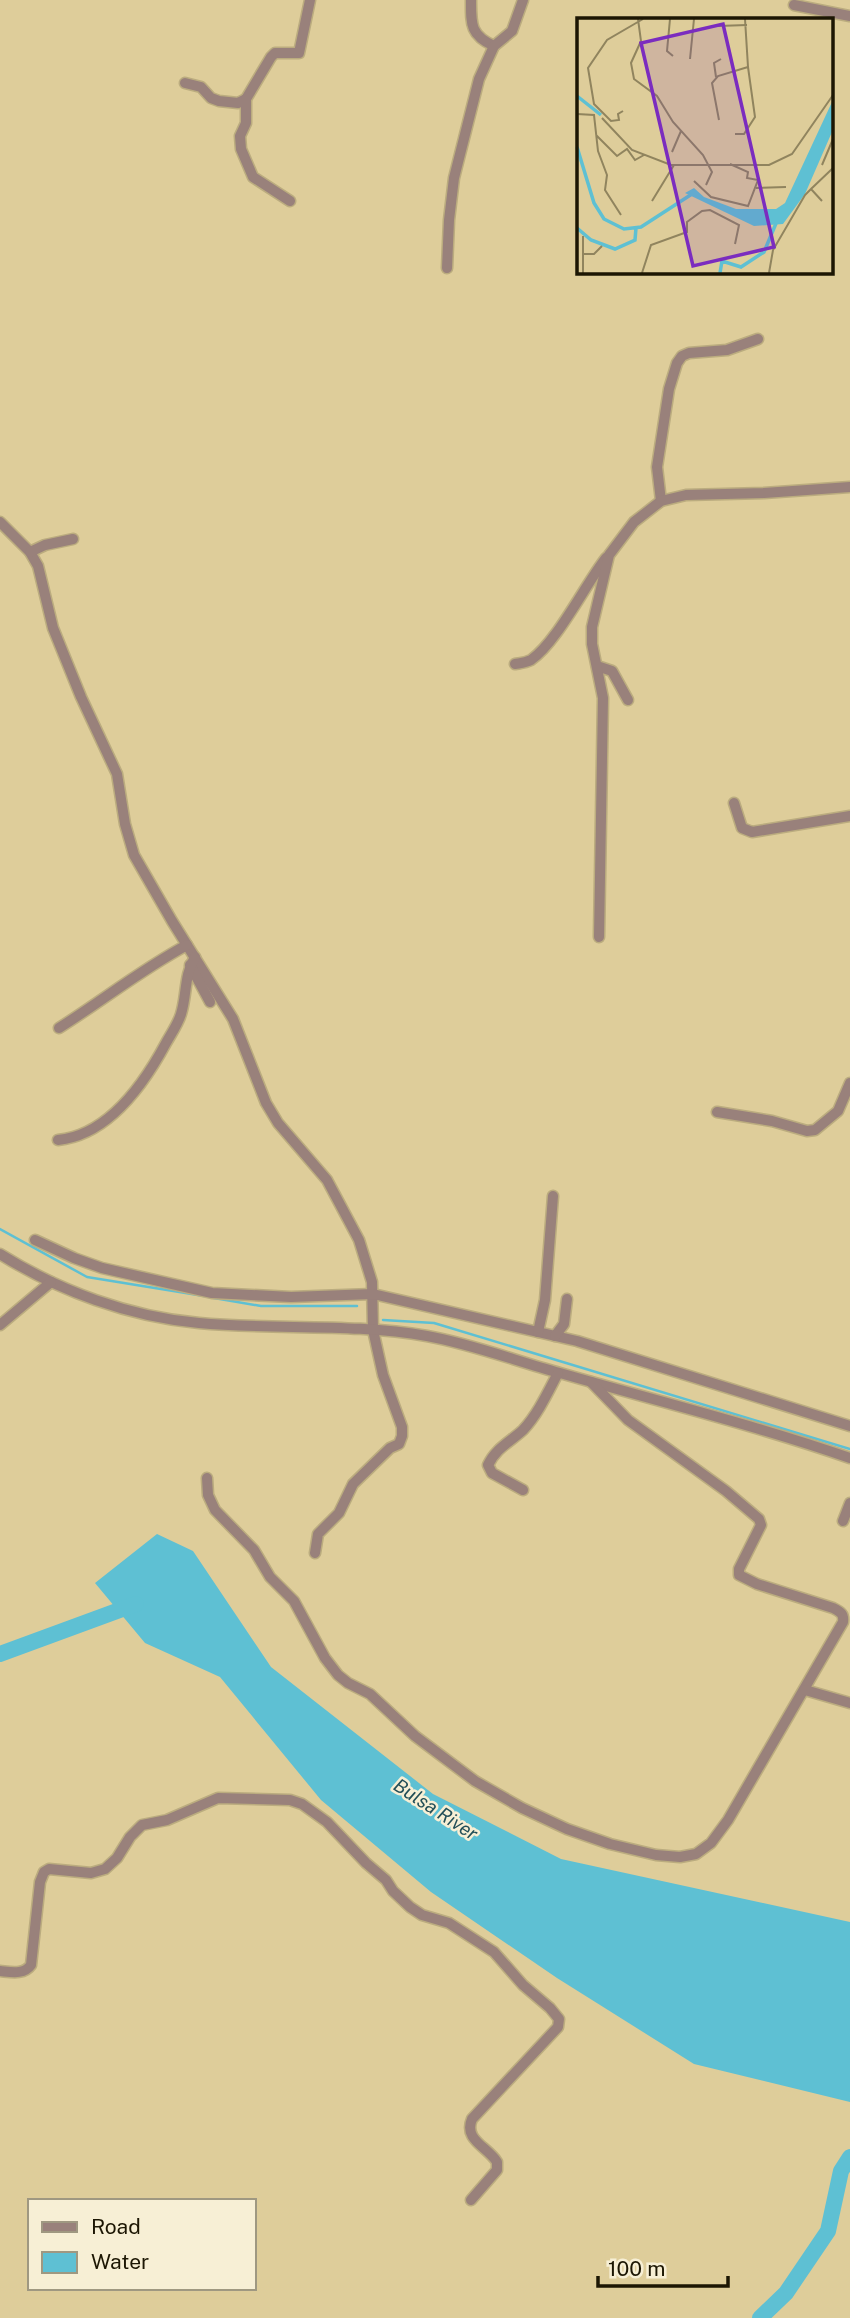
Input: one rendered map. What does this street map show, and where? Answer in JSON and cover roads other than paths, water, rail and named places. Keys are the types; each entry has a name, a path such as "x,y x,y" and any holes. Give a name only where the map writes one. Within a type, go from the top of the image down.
{"street":[{"path":"185,83 201,87 211,98 219,101 239,103 246,99 275,53 299,53 310,0"},
{"path":"471,0 471,24 483,41 494,46"},
{"path":"447,268 449,220 461,149 479,79 494,46 512,31 523,0"},
{"path":"794,5 830,16 850,16"},
{"path":"246,99 246,123 240,143 249,170 258,183 290,201"},
{"path":"662,502 657,467 677,363 682,356 689,353 727,350 758,339"},
{"path":"515,664 526,663 533,658 558,630 590,579 634,522 662,502 686,495 850,487"},
{"path":"0,522 30,552 38,566 50,619 61,649 117,774 125,824 134,855 187,945 210,1002"},
{"path":"30,552 73,539"},
{"path":"599,937 604,707 592,644 592,626 609,555"},
{"path":"597,666 612,671 628,700"},
{"path":"734,803 742,828 752,832 850,816"},
{"path":"59,1028 98,1004 160,959 187,945"},
{"path":"58,1140 87,1132 123,1106 136,1091 156,1062 181,1016 193,961"},
{"path":"193,961 233,1019 266,1103 278,1123 327,1180 340,1201 359,1240 370,1271 373,1330 385,1382 402,1427 402,1436 399,1444 390,1448 353,1484 339,1513 318,1534 315,1553"},
{"path":"717,1112 772,1121 807,1131 815,1130 838,1111 850,1083"},
{"path":"538,1332 544,1309 553,1196"},
{"path":"36,1240 102,1268 191,1289 238,1296 373,1294 555,1336 850,1426"},
{"path":"0,1254 51,1282 109,1304 191,1322 373,1330 410,1333 460,1343 788,1437 850,1458"},
{"path":"0,1325 51,1282"},
{"path":"555,1336 564,1324 567,1299"},
{"path":"523,1490 492,1473 488,1465 494,1453 523,1430 558,1373"},
{"path":"207,1478 208,1495 215,1510 254,1550 270,1577 294,1601 325,1658 342,1680 370,1694 415,1736 475,1781 522,1808 591,1838 631,1850 667,1857 688,1856 705,1850 728,1820 843,1622 841,1612 741,1578 739,1569 759,1531 759,1519 726,1491 628,1420 591,1382"},
{"path":"843,1521 850,1503"},
{"path":"805,1690 850,1703"},
{"path":"0,1971 18,1972 29,1969 32,1965 40,1882 44,1872 49,1869 92,1873 105,1869 117,1858 130,1837 142,1825 167,1820 218,1798 279,1799 302,1804 341,1835 410,1907 422,1915 449,1923 494,1952 523,1986 550,2008 559,2020 558,2027 472,2119 469,2126 471,2135 497,2162 497,2170 471,2200"}],"water":[{"path":"157,1534 193,1551 271,1667 433,1794 561,1859 850,1922 850,2102 694,2064 557,1978 431,1892 321,1800 220,1677 145,1643 95,1583"}],"waterway":[{"path":"0,1229 87,1277 204,1296"},
{"path":"214,1298 261,1306 357,1306"},
{"path":"383,1320 434,1323 850,1449"},
{"name":"Bulsa River","path":"0,1654 136,1604"},
{"path":"760,2318 786,2293 828,2231 841,2171 850,2157"}]}
